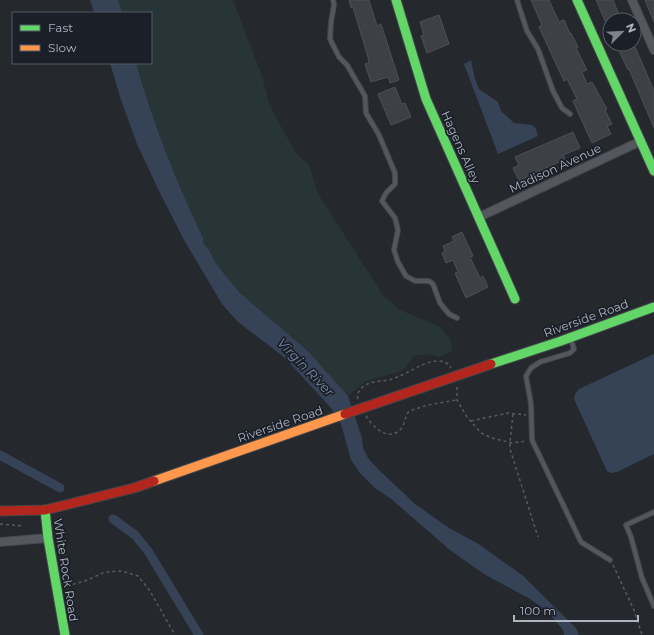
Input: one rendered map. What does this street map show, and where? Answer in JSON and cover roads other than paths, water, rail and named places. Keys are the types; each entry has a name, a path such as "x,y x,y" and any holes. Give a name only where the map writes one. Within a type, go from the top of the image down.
{"main road":[{"name":"Hagens Alley","path":"396,0 426,99 515,299"},
{"path":"577,0 654,170"},
{"name":"Riverside Road","path":"0,511 45,510 134,488 654,307"},
{"name":"White Rock Road","path":"45,510 48,538 65,635"}],"street":[{"path":"632,0 654,50"},
{"name":"Madison Avenue","path":"479,217 641,141"},
{"path":"0,542 48,538"}],"lane":[{"path":"333,0 330,39 339,57 347,65 365,96 366,113 379,135 395,173 395,184 386,192 382,201 395,218 398,230 394,250 398,262 406,276 415,281 429,281 433,284 440,303 449,314 457,318"},
{"path":"517,0 527,31 538,49 553,91 562,108 570,114"},
{"path":"570,337 574,349 570,353 540,362 531,368 526,376 531,416 532,440 581,542 610,560"},
{"path":"654,512 626,525 631,537 642,578 654,606"}],"water":[{"path":"90,0 118,0 122,12 94,12"},
{"path":"471,60 479,89 498,102 501,111 514,123 532,125 536,129 538,136 498,154 464,64"},
{"name":"Virgin River","path":"110,64 136,64 174,173 203,238 203,243 209,250 217,265 240,293 309,352 348,396 362,438 363,448 368,458 415,504 449,528 477,543 522,575 576,628 579,635 564,635 563,630 547,611 530,599 484,574 450,550 390,498 375,488 360,473 351,460 341,424 331,408 285,358 237,321 222,304 184,240 158,189 137,144 121,100"},
{"path":"654,354 654,454 617,472 611,473 607,471 574,399 575,394 579,389"}],"waterway":[{"path":"0,455 60,488"},
{"path":"113,519 135,535 148,551 199,635"}]}
